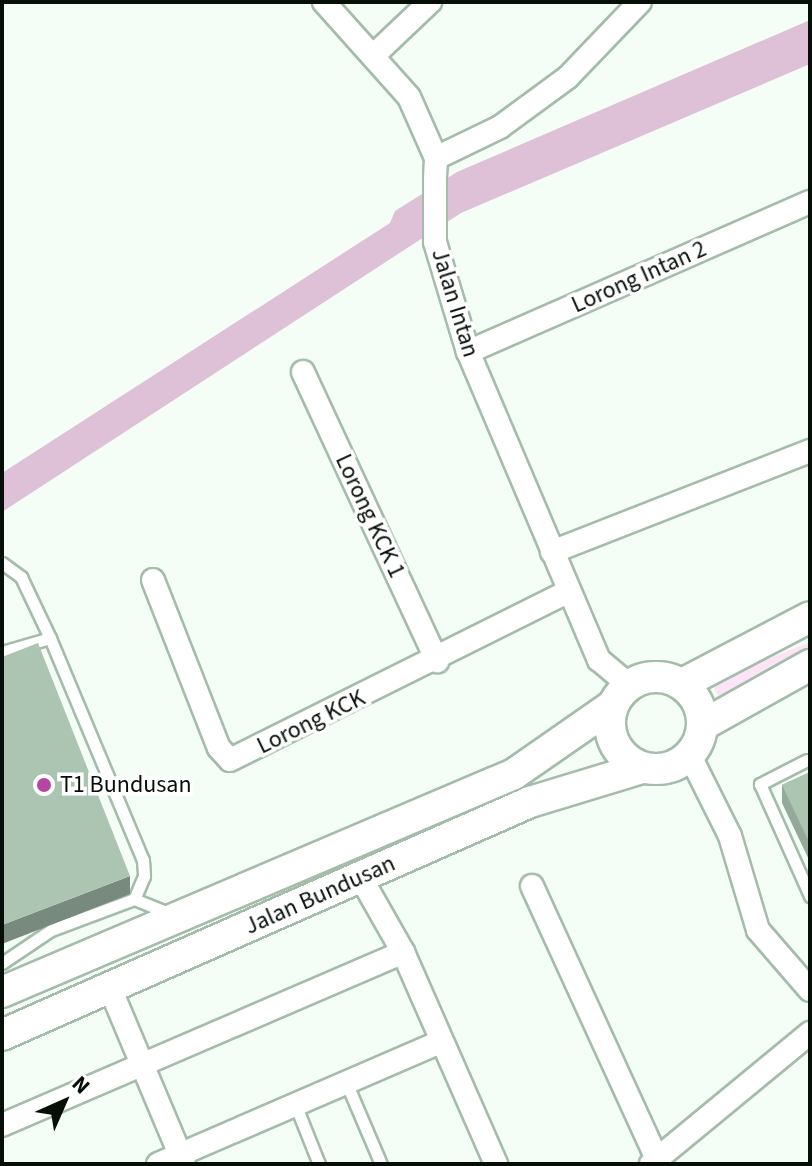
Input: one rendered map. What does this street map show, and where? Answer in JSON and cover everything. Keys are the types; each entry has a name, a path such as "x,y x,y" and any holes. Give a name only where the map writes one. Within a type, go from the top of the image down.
{"main road":[{"path":"682,684 810,617"},
{"path":"703,725 810,665"},
{"path":"655,676 682,684 701,709 703,725 690,756 668,769 642,768 618,750 611,736 621,696 655,676"},
{"name":"Jalan Bundusan","path":"2,992 174,915 514,774 621,696"},
{"name":"Jalan Bundusan","path":"2,1035 530,802 642,768"}],"street":[{"name":"Jalan Intan","path":"324,2 373,56 426,125 436,168 435,242 468,352 567,592 599,660 621,696"},
{"path":"373,56 430,2"},
{"path":"436,168 500,127 568,77 640,2"},
{"name":"Lorong Intan 2","path":"468,352 810,202"},
{"name":"Lorong KCK 1","path":"303,372 437,661"},
{"path":"552,552 810,451"},
{"name":"Lorong KCK","path":"153,580 219,748 230,760 437,661 567,592"},
{"path":"690,756 730,836 758,930 810,990"},
{"path":"361,878 403,952 496,1164"},
{"path":"532,886 654,1162 810,1033"},
{"path":"2,1125 403,952"},
{"path":"110,988 182,1159"},
{"path":"158,1164 182,1159 295,1104 442,1041"}],"lane":[{"path":"2,563 21,577 50,638 143,860 144,876 134,899"},
{"path":"2,652 50,638"},
{"path":"807,760 760,784 810,896"},
{"path":"2,963 51,930 134,899 174,915"},
{"path":"346,1082 381,1164"},
{"path":"295,1104 319,1164"}],"shaded area":[{"path":"810,20 810,64 461,213 2,512 2,473 390,223 395,211 457,172"},
{"path":"810,642 810,651 724,708 711,682"}],"building":[{"name":"T1 Bundusan","path":"38,643 130,876 2,925 2,657"},
{"path":"810,772 810,844 782,785"}],"place":[{"name":"T1 Bundusan","path":"44,785"}]}
